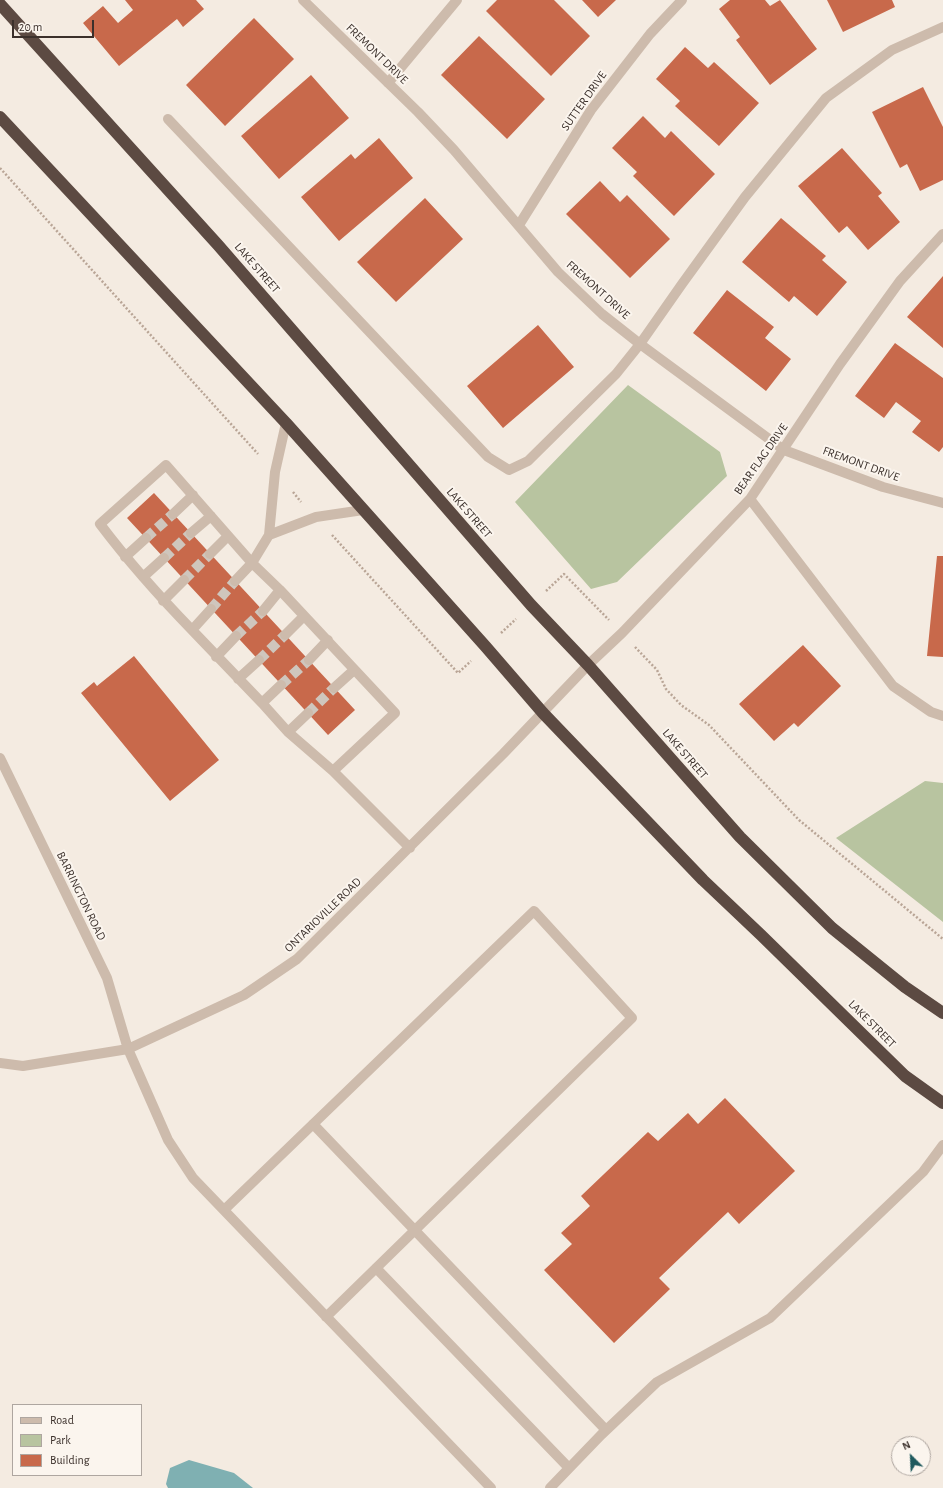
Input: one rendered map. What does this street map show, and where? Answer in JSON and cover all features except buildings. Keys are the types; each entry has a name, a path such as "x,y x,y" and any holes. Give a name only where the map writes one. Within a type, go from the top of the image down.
{"highway":[{"name":"LAKE STREET","path":"0,4 218,245 531,605 588,666 740,837 832,928 905,987 943,1013"},
{"name":"LAKE STREET","path":"0,117 286,423 543,713 703,880 905,1076 943,1103"}],"street":[{"name":"FREMONT DRIVE","path":"303,0 454,150 519,224 534,245 558,272 602,314 640,344 784,450 883,488 943,503"},
{"path":"388,83 457,0"},
{"name":"SUTTER DRIVE","path":"519,224 591,110 650,34 682,0"},
{"path":"168,119 488,457 509,470 528,461 616,374 640,344 745,197 826,98 892,50 943,27"},
{"name":"BEAR FLAG DRIVE","path":"543,713 750,499 840,364 900,281 943,234"},
{"path":"235,581 252,563 269,535 275,472 286,423"},
{"path":"333,771 395,713 328,640 252,563 166,465 100,524 125,557 163,601 216,657 262,703 288,732 333,771 410,848"},
{"path":"173,514 193,495"},
{"path":"750,499 893,686 931,712 943,716"},
{"path":"269,535 316,517 363,510"},
{"path":"191,533 211,516"},
{"path":"210,554 228,536"},
{"path":"125,557 146,538"},
{"path":"143,577 164,558"},
{"path":"163,601 184,580"},
{"path":"263,611 280,590"},
{"path":"192,630 211,608"},
{"path":"285,635 304,616"},
{"path":"216,657 236,636"},
{"path":"309,660 328,640"},
{"path":"238,679 259,660"},
{"path":"334,688 354,670"},
{"path":"262,703 281,685"},
{"name":"ONTARIOVILLE ROAD","path":"0,1063 23,1066 128,1049 244,995 297,959 410,848 543,713"},
{"path":"288,732 308,714"},
{"name":"BARRINGTON ROAD","path":"0,758 107,978 128,1049 168,1140 193,1178 491,1488"},
{"path":"224,1210 534,910 632,1018 326,1317"},
{"path":"313,1124 606,1430"},
{"path":"550,1488 606,1430 657,1382 770,1318 923,1172 943,1145"},
{"path":"376,1268 570,1468"}],"path":[{"path":"0,168 458,673 564,574"},
{"path":"657,670 666,689 681,705 709,725 799,820 943,939"}],"green space":[{"path":"628,385 720,452 727,476 617,582 591,589 515,502"},
{"path":"925,781 943,783 943,922 836,838"}],"water":[{"path":"189,1460 234,1473 253,1488 168,1488 166,1484 170,1468"}],"tunnel":[{"path":"146,538 173,514"},
{"path":"164,558 191,533"},
{"path":"184,580 210,554"},
{"path":"211,609 235,581"},
{"path":"236,636 263,611"},
{"path":"259,660 285,635"},
{"path":"281,685 309,660"},
{"path":"308,713 334,688"}]}
